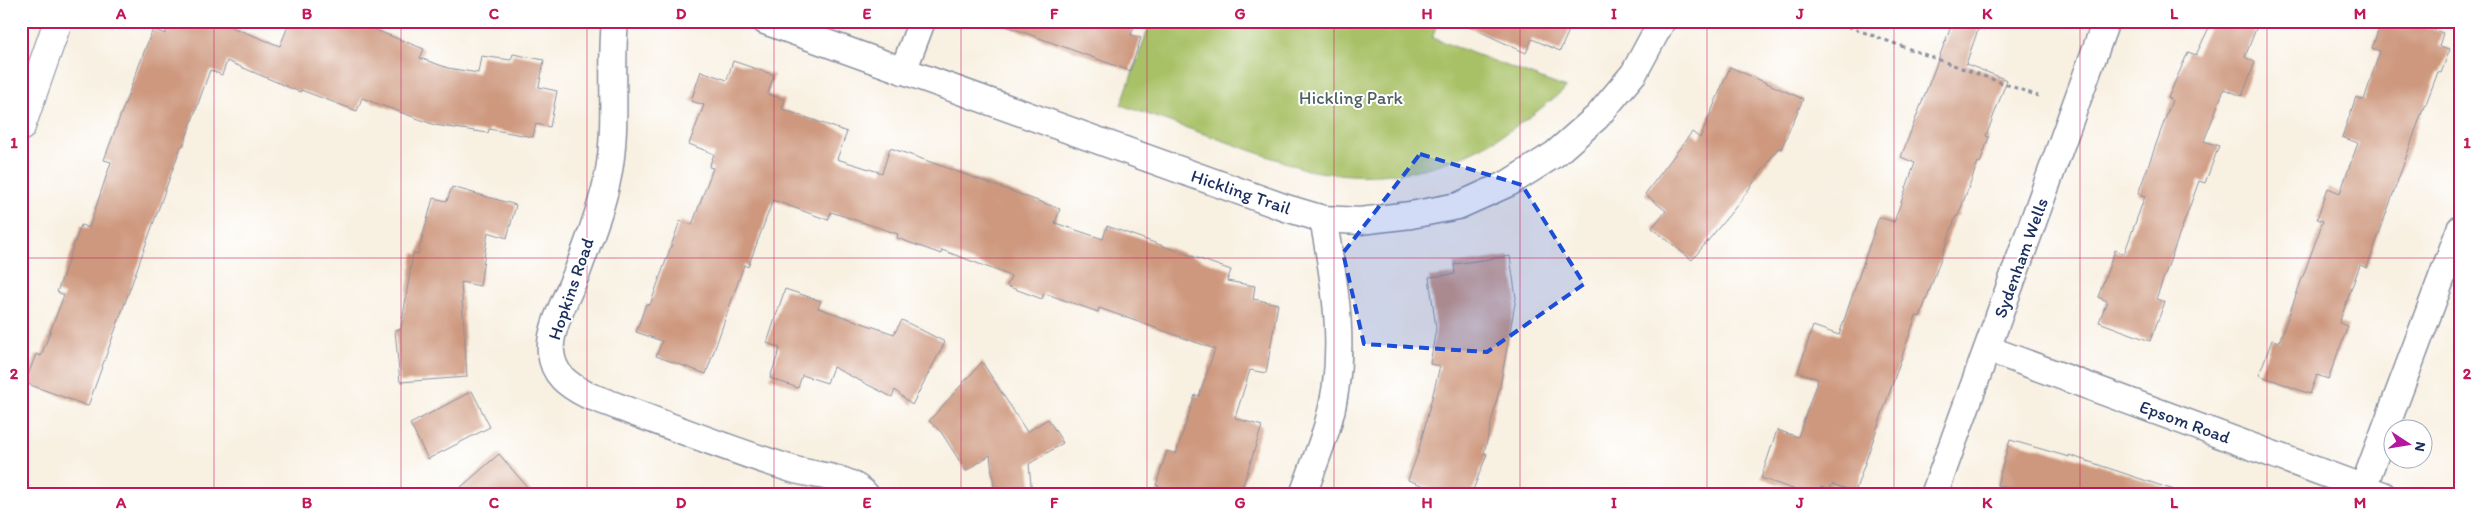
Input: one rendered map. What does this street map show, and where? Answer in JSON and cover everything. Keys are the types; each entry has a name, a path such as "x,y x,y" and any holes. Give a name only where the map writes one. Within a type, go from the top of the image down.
{"street":[{"path":"21,127 58,21"},
{"name":"Hopkins Road","path":"615,21 613,141 608,177 598,212 554,329 550,351 555,371 569,386 587,395 793,470 841,479 861,489 866,495"},
{"name":"Hickling Trail","path":"765,21 1286,208 1323,219 1360,221 1411,215 1458,206 1509,183 1556,154 1597,117 1634,73 1662,21"},
{"path":"903,71 922,21"},
{"name":"Sydenham Wells","path":"1934,495 2106,21"},
{"path":"1303,495 1328,425 1337,379 1340,339 1333,272 1323,219"},
{"path":"2373,491 2460,229"},
{"name":"Epsom Road","path":"1988,349 2373,491"}],"path":[{"path":"1834,21 2038,96"}],"highlighted area":[{"path":"1420,154 1522,185 1584,284 1487,352 1364,344 1343,253"}],"green space":[{"name":"Hickling Park","path":"1151,21 1438,21 1432,38 1566,88 1507,133 1447,162 1415,171 1382,175 1346,175 1307,170 1121,105"}],"building":[{"path":"170,21 216,21 280,46 290,21 353,21 424,49 420,58 448,68 478,73 481,56 511,60 513,54 544,60 539,87 557,91 550,127 536,124 533,137 489,129 488,133 435,125 362,98 357,111 301,90 300,92 227,61 222,75 210,70 88,406 25,383 36,354 41,356 64,295 57,292 81,225 89,228 111,162 104,160 153,29 165,34"},
{"path":"1002,21 1136,21 1131,35 1141,38 1130,71 1001,24"},
{"path":"1457,21 1573,21 1560,51 1532,39 1526,53"},
{"path":"1953,21 1981,21 1966,64 2007,80 1986,136 1989,137 1980,163 1978,162 1958,216 1956,216 1920,317 1916,316 1855,492 1832,484 1830,490 1821,487 1818,495 1810,495 1761,478 1777,430 1798,437 1818,379 1798,372 1813,326 1839,335 1879,217 1894,222 1915,163 1901,157"},
{"path":"2212,21 2259,21 2245,57 2255,62 2242,96 2224,89 2204,141 2219,146 2205,183 2199,181 2156,299 2165,302 2150,341 2099,322 2107,301 2098,297 2115,250 2124,254 2145,196 2138,194 2172,100 2168,98 2188,52 2196,55"},
{"path":"2382,21 2410,21 2443,33 2439,46 2450,49 2441,73 2438,72 2423,109 2367,268 2360,265 2339,323 2348,326 2328,379 2317,375 2310,394 2259,375 2272,340 2279,342 2323,221 2317,219 2328,188 2340,193 2358,143 2342,137 2356,97 2364,100 2380,51 2372,48"},
{"path":"733,61 774,75 768,94 785,100 782,109 847,132 837,159 882,173 890,148 1060,209 1055,223 1103,239 1107,226 1231,270 1227,281 1255,286 1253,299 1278,304 1266,373 1250,370 1235,418 1262,426 1240,495 1156,495 1159,486 1156,485 1167,451 1176,454 1195,395 1199,396 1215,349 1099,308 1098,312 1044,293 1042,299 1007,286 1011,276 942,250 941,254 897,238 898,234 831,212 828,220 773,200 748,267 744,265 706,374 656,356 662,341 636,332 646,304 650,305 680,221 692,225 713,168 709,167 714,154 689,144 704,105 691,101 701,71 727,80"},
{"path":"1730,67 1803,99 1781,149 1778,148 1739,203 1692,260 1652,228 1666,211 1645,194 1692,132 1700,138"},
{"path":"452,187 516,205 507,238 488,232 480,286 461,282 467,377 400,382 395,330 401,329 413,253 418,254 433,198 447,201"},
{"path":"1510,256 1516,298 1500,386 1484,453 1487,454 1471,495 1430,495 1432,489 1408,480 1418,453 1440,366 1430,364 1436,328 1429,277 1455,274 1454,264"},
{"path":"785,289 821,301 818,308 894,334 902,320 945,342 912,405 895,390 892,397 833,367 827,383 802,375 798,388 770,378 780,348 767,343"},
{"path":"982,362 1027,432 1048,419 1063,443 1029,464 1032,495 995,495 990,455 966,471 941,432 929,421"},
{"path":"472,391 490,427 428,459 410,424"},
{"path":"2010,440 2069,457 2069,455 2174,490 2173,495 2033,495 1997,485"},
{"path":"499,454 534,495 452,495"}]}
